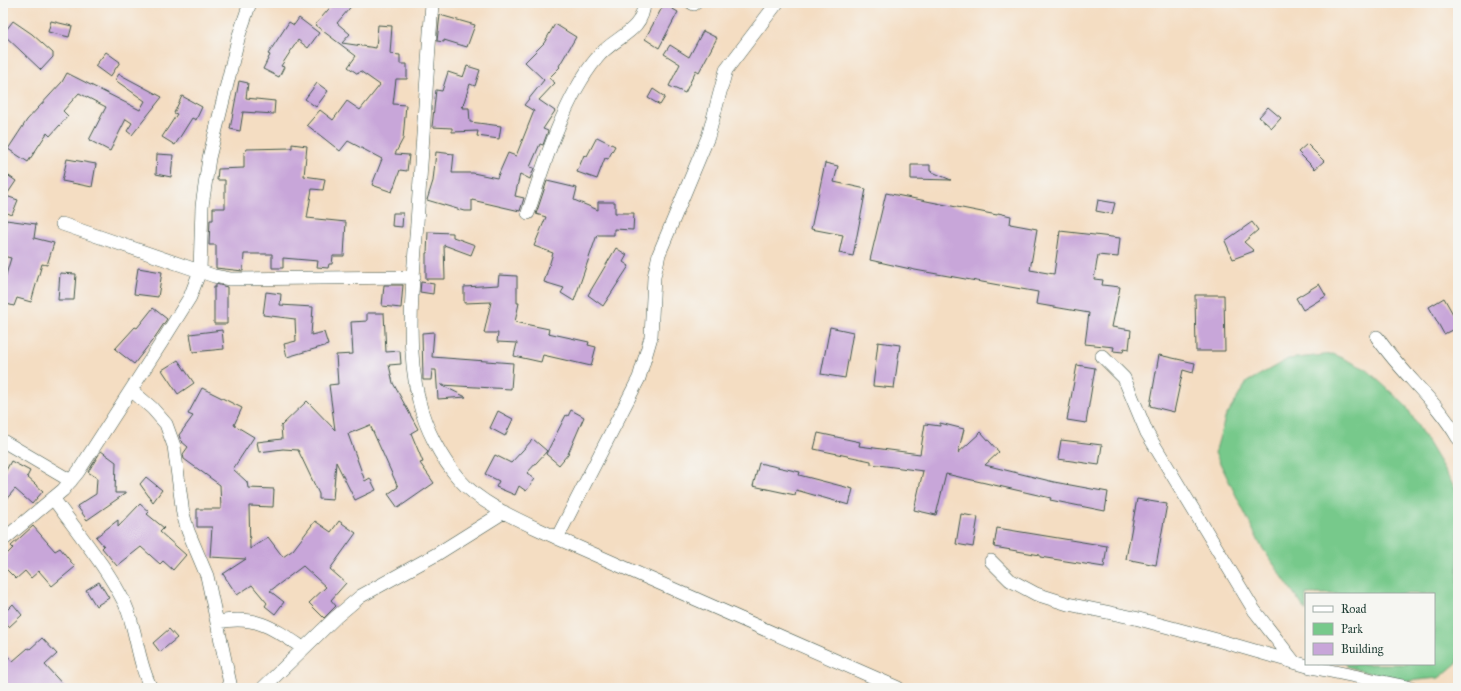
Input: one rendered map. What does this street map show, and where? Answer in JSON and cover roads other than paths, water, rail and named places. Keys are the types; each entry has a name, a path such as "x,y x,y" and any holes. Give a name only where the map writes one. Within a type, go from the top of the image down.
{"street":[{"path":"3,540 71,481 87,460 190,296 200,271 202,206 209,158 239,35 250,3"},
{"path":"432,3 414,277 412,329 414,376 419,402 426,423 441,452 459,479 478,495 504,512 557,538 898,688"},
{"path":"528,213 542,169 574,94 596,58 612,43 640,23 644,3"},
{"path":"557,538 639,378 651,337 654,277 659,254 708,137 726,70 777,3"},
{"path":"62,224 200,271 230,279 414,277"},
{"path":"1377,337 1389,356 1447,419 1458,438"},
{"path":"1102,356 1124,378 1147,433 1254,610 1294,662"},
{"path":"131,390 152,408 166,424 174,446 183,514 188,531 207,576 231,688"},
{"path":"3,441 71,481"},
{"path":"53,498 103,568 126,605 139,659 150,688"},
{"path":"263,688 336,616 361,596 437,554 504,512"},
{"path":"991,561 1010,580 1036,594 1068,604 1135,618 1305,664"},
{"path":"218,622 234,619 260,622 274,628 303,648"},
{"path":"1308,665 1412,688"}]}
